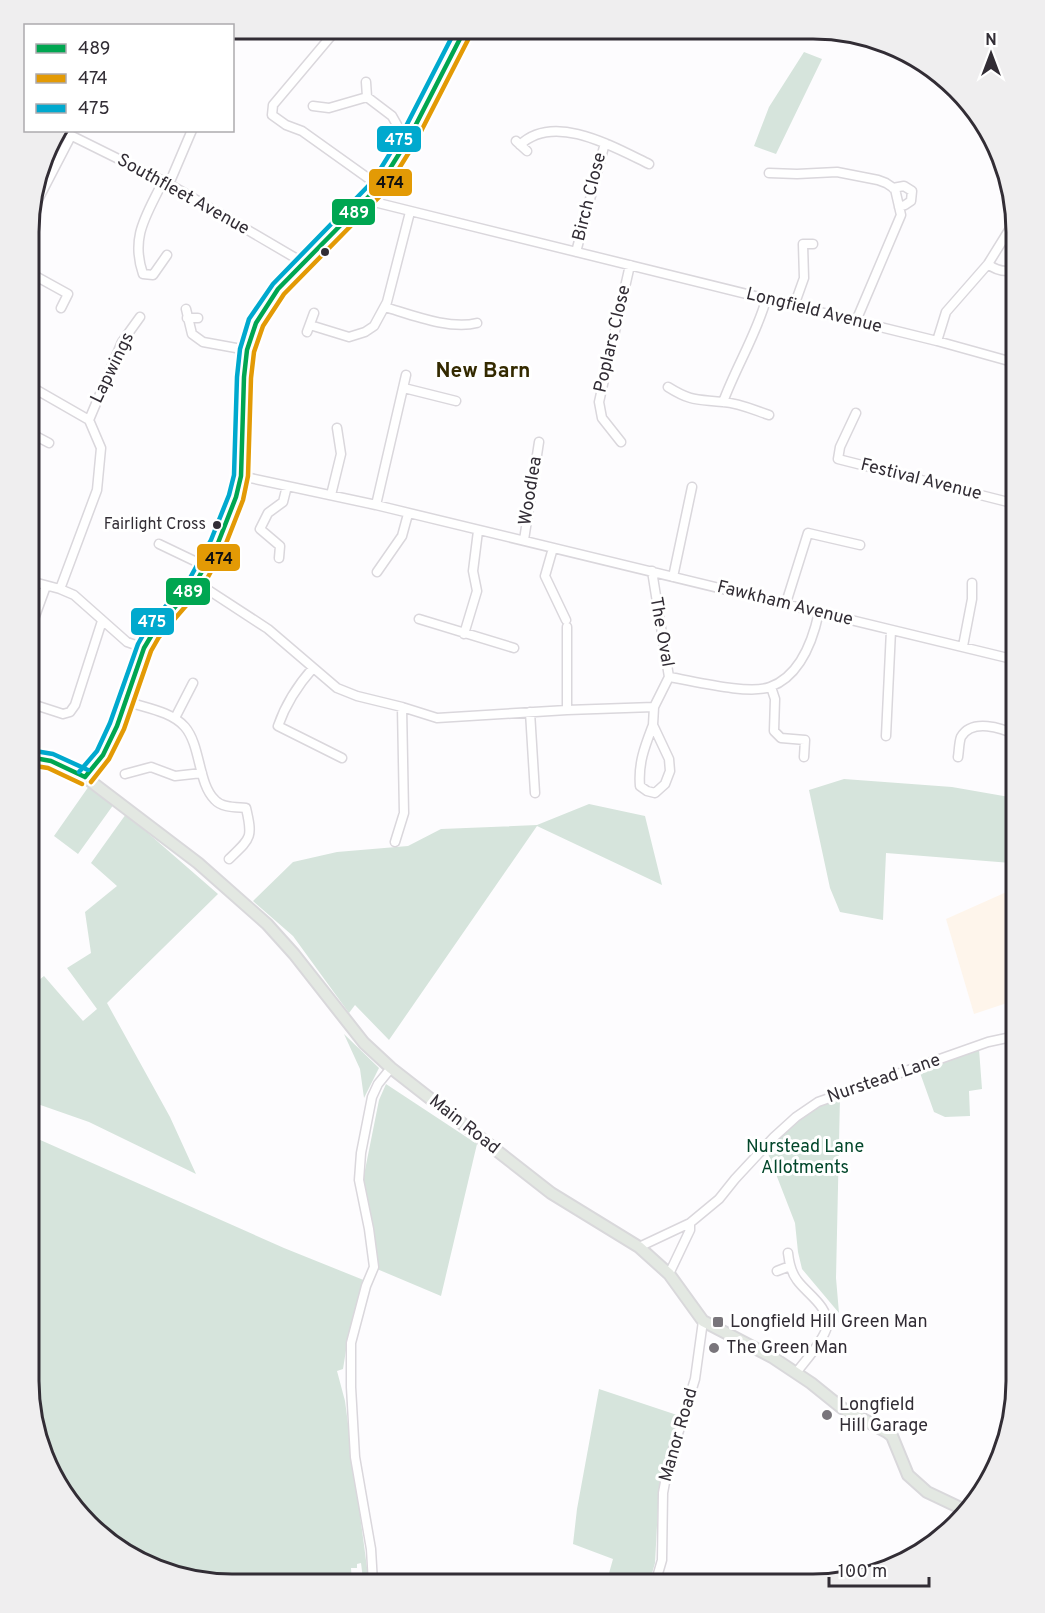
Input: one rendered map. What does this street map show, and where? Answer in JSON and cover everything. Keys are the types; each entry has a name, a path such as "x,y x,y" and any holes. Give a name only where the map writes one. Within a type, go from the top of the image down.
{"main road":[{"name":"Main Road","path":"39,757 85,777 198,863 267,924 294,954 364,1043 391,1068 551,1193 639,1247 669,1274 703,1321 761,1351 796,1373 842,1408 887,1432 894,1439 908,1475 927,1492 959,1507"}],"street":[{"path":"329,39 273,105 272,115 286,125 302,131 379,186"},
{"path":"85,777 103,754 144,648 153,633 196,582 206,566 218,543 236,497 241,476 247,350 256,323 278,289 379,186 409,138 460,39"},
{"path":"366,82 367,97 392,116 401,132 409,138"},
{"path":"313,106 329,108 367,97"},
{"name":"Birch Close","path":"521,146 536,135 562,131 605,143 650,164"},
{"path":"167,255 153,275 143,274 140,266 138,234 191,132"},
{"name":"Southfleet Avenue","path":"67,134 166,182 304,263"},
{"path":"45,185 71,136"},
{"name":"Birch Close","path":"576,252 605,143"},
{"path":"769,172 796,174 837,171 878,180 893,188 901,215 856,321"},
{"path":"893,188 907,186 913,194 908,203 899,207"},
{"name":"Longfield Avenue","path":"366,200 766,300 937,340 1006,360"},
{"path":"314,313 308,329 347,336 357,335 372,328 385,307 410,212"},
{"path":"937,340 946,312 988,264 1006,235"},
{"path":"794,306 804,276 802,244 813,244"},
{"path":"988,264 994,269 1006,270"},
{"name":"Poplars Close","path":"621,442 602,418 598,402 630,265"},
{"path":"39,278 68,294 61,308"},
{"path":"723,402 734,373 755,332 766,300"},
{"path":"385,307 437,321 467,325 477,323"},
{"path":"198,318 186,314 192,334 203,342 247,350"},
{"name":"Lapwings","path":"89,420 122,342 140,317"},
{"path":"376,505 406,375"},
{"path":"668,387 682,396 701,401 723,402 769,415"},
{"path":"404,388 456,400"},
{"path":"39,391 89,420 101,448 97,490 60,589"},
{"name":"Festival Avenue","path":"856,413 840,447 838,459 1006,501"},
{"path":"331,495 341,454 337,428"},
{"path":"39,438 49,443"},
{"name":"Woodlea","path":"524,540 539,442"},
{"name":"Fawkham Avenue","path":"241,476 524,540 1006,657"},
{"path":"279,558 280,546 260,529 267,513 283,502 287,486"},
{"path":"673,577 692,487"},
{"path":"378,572 402,536 408,514"},
{"path":"464,634 477,591 473,571 478,531"},
{"path":"786,603 808,533 860,545"},
{"path":"159,544 206,566"},
{"path":"553,548 545,576 566,623 567,710"},
{"name":"The Oval","path":"652,571 669,677 654,707 653,725 640,759 639,773 640,786 655,793 665,784 670,771 669,759 653,725"},
{"path":"196,582 268,629 337,688 357,696 437,718 654,707"},
{"path":"39,583 74,595 127,642 144,648"},
{"path":"963,646 972,599 972,583"},
{"path":"39,605 46,586"},
{"path":"669,677 746,690 771,687 783,681 800,662 812,640 819,612"},
{"path":"419,619 514,648"},
{"path":"39,707 63,714 70,712 75,705 102,621"},
{"path":"886,736 891,630"},
{"path":"313,668 295,690 278,726 342,758"},
{"path":"175,718 193,683"},
{"path":"771,687 775,699 773,727 775,734 781,738 806,736 804,757"},
{"path":"125,701 175,718 186,729 194,743 202,773 215,801 224,805 246,808 250,825 247,842 229,859"},
{"path":"395,842 404,813 402,707"},
{"path":"530,712 535,793"},
{"path":"958,757 961,738 968,730 979,726 1006,731"},
{"path":"125,774 151,767 174,776 202,773"},
{"name":"Nurstead Lane","path":"639,1247 690,1223 719,1199 774,1137 796,1117 818,1102 987,1042 1006,1038"},
{"path":"372,1574 371,1550 355,1457 351,1343 366,1286 374,1268 359,1180 361,1154 372,1097 378,1084 391,1068"},
{"path":"669,1274 690,1230 690,1223"},
{"path":"788,1253 790,1266 797,1280 823,1309 827,1327 796,1373"},
{"path":"777,1271 790,1266"},
{"name":"Manor Road","path":"658,1574 662,1560 663,1494 666,1475 698,1366 703,1321"}],"shaded area":[{"path":"1006,892 1006,1003 974,1014 946,919"}],"green space":[{"path":"804,52 822,59 776,154 754,146 769,107"},
{"path":"844,779 952,787 1006,796 1006,863 886,853 883,920 840,912 830,888 809,790"},
{"path":"89,786 114,804 78,854 54,836"},
{"path":"589,804 645,816 662,885 537,826 389,1040 355,1005 349,1013 293,936 253,901 293,862 337,852 408,846 441,829 537,825"},
{"path":"126,814 218,894 107,1003 170,1117 196,1174 89,1122 39,1104 39,980 44,976 83,1021 97,1009 67,968 91,953 85,912 117,886 91,863"},
{"path":"344,1034 379,1068 364,1098 360,1069"},
{"path":"979,1049 982,1089 969,1091 970,1116 945,1117 934,1112 919,1070"},
{"path":"386,1084 477,1144 441,1296 377,1269 363,1180 379,1100"},
{"name":"Nurstead Lane Allotments","path":"840,1097 836,1278 839,1313 802,1269 795,1223 767,1151 782,1134 800,1120"},
{"path":"39,1139 284,1248 366,1281 348,1338 343,1369 337,1371 345,1401 368,1574 362,1574 361,1563 357,1564 357,1568 351,1568 351,1574 232,1574 182,1567 158,1559 115,1534 79,1498 65,1477 49,1443 41,1406 39,1381"},
{"path":"599,1389 680,1416 676,1421 659,1488 655,1563 652,1574 609,1574 613,1559 573,1544 577,1509"}],"transit line":[{"name":"475","path":"79,772 97,751 110,723 138,644 147,628 190,578 211,540 229,495 234,475 240,349 249,319 273,284 373,181 402,134 451,39"},
{"name":"489","path":"85,777 103,755 117,726 144,648 153,633 196,582 218,543 236,497 241,476 247,350 256,323 278,289 379,186 409,138 460,39"},
{"name":"474","path":"91,782 109,759 124,729 151,651 159,637 203,586 225,546 243,500 248,476 251,378 254,352 263,326 284,294 385,191 416,141 468,39"},
{"name":"475","path":"39,752 53,754 88,770"},
{"name":"489","path":"39,759 51,761 85,777"},
{"name":"474","path":"39,767 48,768 82,784"}],"place":[{"name":"Fairlight Cross","path":"217,525"},
{"name":"Longfield Hill Green Man","path":"718,1322"},
{"name":"The Green Man","path":"714,1348"},
{"name":"Longfield Hill Garage","path":"827,1415"}],"district":[{"name":"New Barn","path":"483,371"}]}
